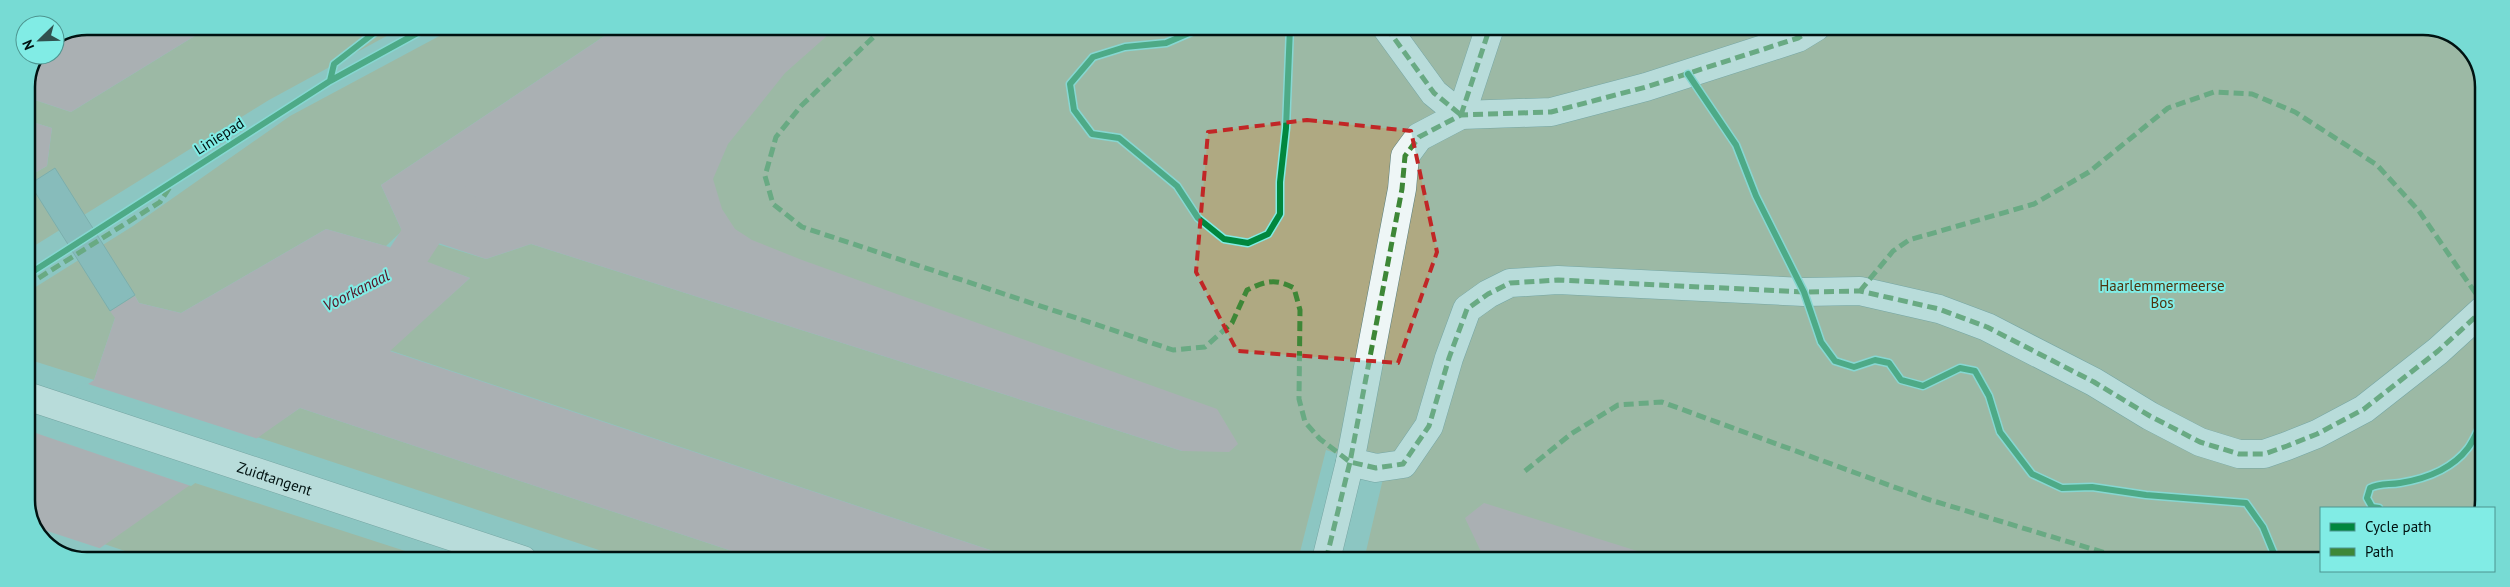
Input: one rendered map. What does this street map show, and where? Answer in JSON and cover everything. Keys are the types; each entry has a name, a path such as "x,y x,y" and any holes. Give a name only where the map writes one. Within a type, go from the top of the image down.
{"street":[{"path":"1392,35 1434,93 1461,115"},
{"path":"1461,115 1487,35"},
{"path":"1328,552 1350,462 1402,189 1405,156 1419,137 1461,115 1552,112 1680,76 1803,35"},
{"path":"1350,462 1376,468 1403,464 1429,426 1449,358 1467,309 1488,294 1510,283 1558,280 1804,292 1860,291 1939,309 1986,327 2094,382 2150,416 2200,442 2239,454 2264,454 2287,446 2317,434 2364,409 2438,350 2475,317"},
{"name":"Zuidtangent","path":"35,399 499,552"}],"highlighted area":[{"path":"1307,120 1411,131 1437,252 1398,363 1237,351 1196,272 1208,132"}],"green space":[{"path":"196,35 388,35 269,100 35,245 35,173 47,166 52,128 35,123 35,100 71,112"},
{"path":"441,35 606,35 381,185 402,231 386,246 326,229 181,313 139,303 135,296 115,318 94,380 35,362 35,287 133,226 290,116"},
{"name":"Haarlemmermeerse Bos","path":"794,35 2433,36 2449,42 2462,53 2471,67 2475,83 2474,507 2320,507 2320,552 1366,552 1385,470 1326,450 1300,552 996,552 389,350 470,278 421,260 434,243 486,259 531,244 1182,451 1237,444 1220,415 638,222"},
{"path":"300,408 735,552 605,552 257,437"},
{"path":"192,482 408,552 128,552 104,544"}],"water":[{"path":"87,35 196,35 71,112 35,100 36,77 39,67 40,65 65,65 65,40"},
{"path":"606,35 828,35 785,73 728,144 713,179 722,209 735,229 752,240 802,260 1217,409 1238,444 1229,452 1182,451 531,244 486,259 402,231 381,185"},
{"path":"35,123 52,128 47,166 35,173"},
{"path":"326,229 386,246 470,278 390,351 996,552 735,552 300,408 94,552 77,551 61,545 48,534 37,514 35,504 35,420 94,380 115,318 110,311 135,296 139,303 181,313"},
{"path":"1484,503 1640,552 1481,552 1465,518"}],"pier":[{"path":"85,383 258,439 191,486 35,433 35,417"},
{"path":"45,530 102,549 98,552 87,552 70,549 53,539"}],"building":[{"path":"55,168 135,295 110,311 35,192 35,181"}],"waterway":[{"name":"Voorkanaal","path":"367,285 400,268 436,213 457,204"}],"marked path":[{"path":"876,35 801,106 776,137 765,176 773,204 802,227 1173,350 1205,347 1232,323 1247,290 1270,282 1281,283 1294,288 1300,310 1299,399 1305,422 1320,439 1350,462 1376,468 1403,464 1429,426 1449,358 1467,309 1488,294 1510,283 1558,280 1804,292 1860,291 1939,309 1987,327 2094,382 2150,416 2200,442 2239,454 2264,454 2287,446 2317,434 2364,409 2438,351 2475,317"},
{"path":"1392,35 1434,93 1461,115"},
{"path":"1461,115 1487,35"},
{"path":"1328,552 1350,462 1402,189 1405,156 1419,137 1461,115 1551,112 1646,87 1803,35"},
{"path":"1860,291 1893,251 1909,240 2034,204 2089,172 2168,108 2214,92 2252,94 2295,112 2377,165 2419,211 2475,292"},
{"path":"35,280 160,202 170,187"},
{"path":"1525,471 1571,434 1618,405 1662,402 1927,499 2102,552"}],"cycle path":[{"path":"330,81 334,64 371,35"},
{"name":"Liniepad","path":"35,270 330,81 414,35"},
{"path":"1184,35 1166,43 1125,47 1093,57 1070,84 1074,110 1092,134 1119,138 1177,186 1198,218 1224,239 1248,243 1268,234 1280,214 1280,182 1286,128 1290,35"},
{"path":"1688,74 1736,145 1756,196 1804,292 1821,342 1835,361 1854,367 1875,360 1889,363 1901,380 1923,386 1960,368 1975,371 1989,396 2000,432 2032,474 2062,488 2092,487 2146,495 2246,503 2263,527 2273,552"},
{"path":"2372,507 2367,498 2370,488 2377,485 2419,479 2437,472 2462,455 2475,436"}]}
